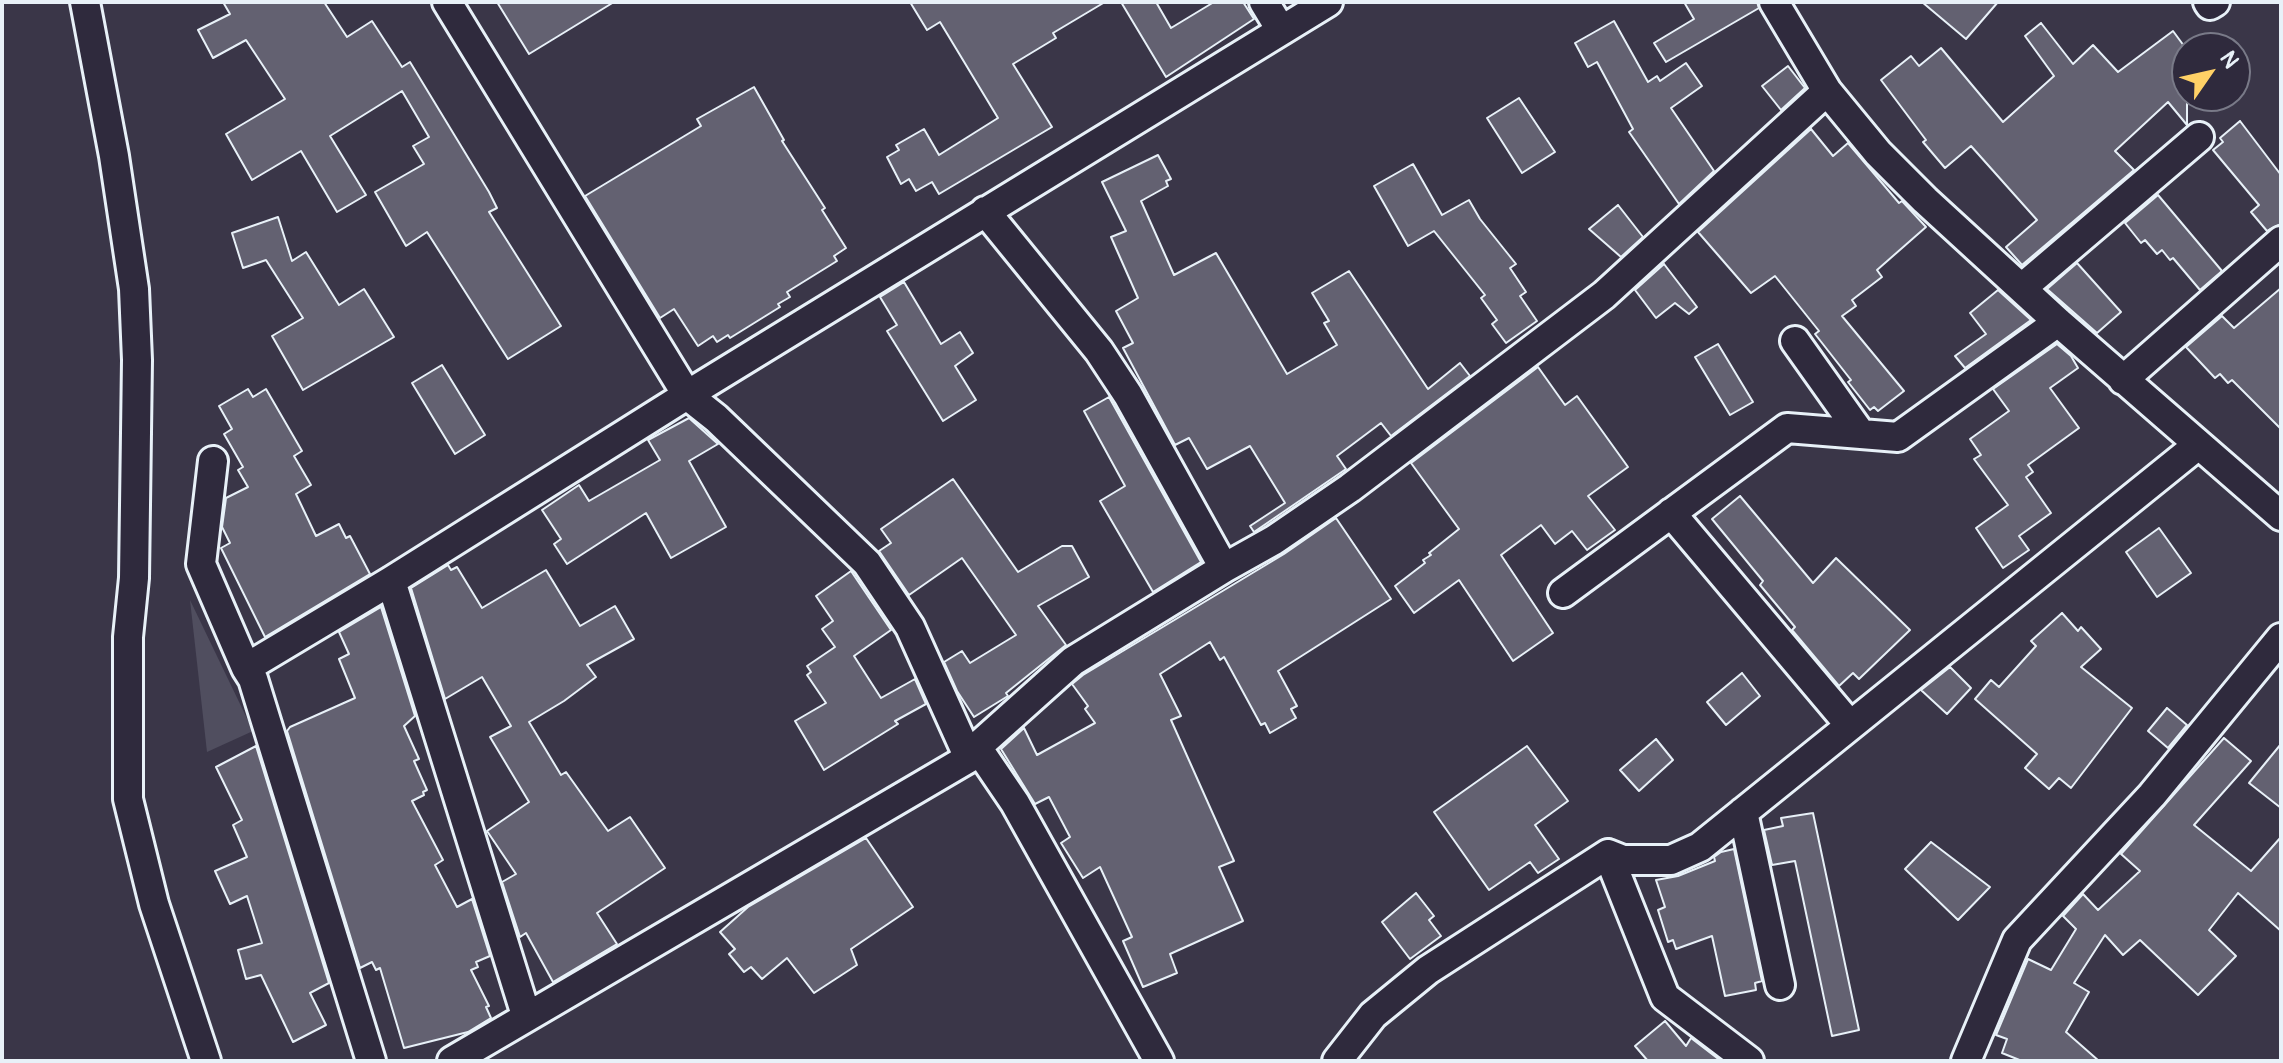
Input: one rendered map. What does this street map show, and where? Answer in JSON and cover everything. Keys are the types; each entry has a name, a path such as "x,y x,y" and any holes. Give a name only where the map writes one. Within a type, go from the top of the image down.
{"street":[{"path":"85,2 114,156 134,289 137,360 134,578 128,637 128,799 154,904 206,1061"},
{"path":"447,2 687,395 716,418 867,563 910,627 973,752 1015,803 1159,1061"},
{"path":"1264,2 1281,30"},
{"path":"246,668 1328,2"},
{"path":"1774,2 1827,91 1878,153 2058,322 2281,516"},
{"path":"2208,2 2210,5 2215,2"},
{"path":"452,1061 526,1015 533,1016 973,752 1073,661 1274,540 1350,488 1604,295 1827,91"},
{"path":"2022,288 2199,137"},
{"path":"985,211 1099,351 1128,395 1224,568"},
{"path":"2123,380 2281,241"},
{"path":"1563,593 1787,428 1898,437 2058,322"},
{"path":"1795,341 1861,434"},
{"path":"1608,854 1623,860 1671,860 1700,847 2198,445"},
{"path":"213,461 201,564 253,679 371,1061"},
{"path":"1671,513 1849,724"},
{"path":"391,581 526,1015"},
{"path":"1966,1061 2017,940 2152,795 2281,638"},
{"path":"1743,812 1780,985"},
{"path":"1337,1061 1373,1015 1428,970 1608,854"},
{"path":"1608,854 1665,997 1749,1061"}],"shaded area":[{"path":"190,600 253,731 207,752"}],"building":[{"path":"223,2 324,2 347,37 372,21 402,67 410,62 489,192 497,208 489,212 561,326 508,359 427,232 406,246 375,192 424,164 413,146 429,137 402,91 330,136 366,195 337,212 301,151 252,180 226,134 285,99 246,40 213,58 198,30 230,14"},
{"path":"497,2 614,2 529,54"},
{"path":"910,2 1105,2 1053,33 1056,38 1013,64 1052,127 939,194 932,182 916,191 909,179 901,184 887,157 899,150 896,145 924,129 939,155 998,118 940,22 927,30"},
{"path":"1121,2 1156,2 1171,28 1214,2 1243,2 1254,19 1166,77"},
{"path":"1684,2 1757,2 1759,8 1666,62 1654,43 1694,19"},
{"path":"1922,2 1998,2 1966,39"},
{"path":"1614,21 1648,82 1657,76 1660,81 1686,63 1702,86 1671,108 1714,171 1679,204 1629,132 1633,129 1597,62 1588,67 1575,43"},
{"path":"2041,23 2073,64 2093,45 2118,72 2171,32 2171,106 2168,102 2115,151 2134,170 2022,265 2006,247 2037,220 1971,146 1945,168 1923,142 1926,140 1881,80 1911,56 1919,66 1941,48 2003,122 2054,76 2025,36"},
{"path":"1788,66 1805,88 1781,110 1762,86"},
{"path":"754,87 782,141 825,208 822,210 846,248 834,256 837,261 787,292 790,297 778,304 780,307 730,338 728,335 717,342 713,336 698,346 674,309 660,318 585,196 701,126 697,119"},
{"path":"1519,98 1555,152 1522,173 1487,118"},
{"path":"2176,112 2187,112 2187,125"},
{"path":"2240,121 2281,175 2281,224 2267,231 2251,212 2259,205 2213,150 2223,142 2220,138"},
{"path":"1811,129 1833,156 1848,143 1899,203 1902,201 1926,227 1877,270 1882,277 1852,300 1856,306 1842,316 1904,391 1878,411 1874,407 1870,410 1848,382 1851,380 1815,334 1819,331 1775,276 1751,293 1698,232"},
{"path":"1158,155 1171,179 1166,181 1168,186 1141,201 1174,275 1216,253 1287,374 1337,345 1324,323 1329,321 1312,293 1349,271 1428,389 1460,363 1470,376 1391,436 1381,423 1337,456 1346,469 1254,532 1250,526 1285,503 1250,446 1207,469 1189,438 1175,445 1123,348 1133,343 1116,311 1138,298 1111,237 1126,231 1102,182"},
{"path":"1413,164 1442,215 1469,200 1516,264 1510,268 1526,292 1520,296 1537,321 1506,343 1492,324 1497,320 1481,298 1485,295 1434,231 1408,246 1374,186"},
{"path":"2158,195 2222,271 2200,290 2173,258 2170,260 2162,250 2157,254 2145,240 2141,243 2125,223"},
{"path":"1618,205 1643,237 1621,257 1589,229"},
{"path":"278,217 292,261 306,252 339,305 364,289 394,337 303,390 272,336 303,318 266,260 243,268 232,233"},
{"path":"2077,263 2121,312 2097,333 2047,289"},
{"path":"1664,264 1697,307 1689,314 1675,303 1656,318 1635,290"},
{"path":"904,282 941,344 960,332 973,353 955,366 976,400 943,421 887,331 897,325 880,297"},
{"path":"2281,288 2281,429 2232,380 2228,383 2220,374 2215,378 2186,347 2222,316 2234,328"},
{"path":"1998,290 2031,320 1965,368 1955,356 1986,334 1970,313"},
{"path":"1718,344 1753,402 1730,415 1695,357"},
{"path":"2057,344 2071,356 2078,368 2050,388 2079,428 2028,465 2033,472 2026,477 2051,513 2019,536 2029,550 2003,568 1976,528 2008,505 1974,459 1981,455 1970,439 2009,411 1993,389"},
{"path":"442,365 485,435 455,454 412,383"},
{"path":"1538,367 1565,405 1577,396 1628,467 1588,496 1615,530 1587,550 1572,531 1555,544 1541,525 1501,555 1553,633 1513,661 1459,580 1414,613 1395,586 1425,563 1423,560 1431,555 1429,553 1459,529 1411,463"},
{"path":"248,389 253,397 266,389 302,451 294,456 311,485 296,494 316,536 339,524 346,538 350,536 370,574 265,637 221,548 230,543 222,527 226,498 248,487 238,470 243,467 224,434 232,429 219,406"},
{"path":"1109,397 1201,562 1153,592 1100,501 1125,486 1084,411"},
{"path":"689,418 718,444 689,461 726,527 671,558 646,513 567,564 554,544 561,539 542,510 579,485 589,501 660,460 648,440"},
{"path":"953,479 1018,572 1062,546 1072,546 1089,577 1038,606 1066,645 1006,693 1008,696 974,717 957,691 944,662 962,651 970,663 1016,635 962,558 909,595 879,551 891,543 881,529"},
{"path":"1740,496 1813,583 1836,558 1910,630 1859,679 1853,673 1839,686 1792,630 1795,627 1760,585 1763,581 1712,519"},
{"path":"1336,518 1391,599 1278,671 1297,706 1291,709 1296,718 1270,733 1265,723 1261,725 1224,657 1220,660 1210,642 1160,674 1181,716 1171,720 1234,861 1219,867 1243,921 1170,954 1177,973 1143,987 1123,941 1132,937 1100,867 1083,878 1061,843 1070,837 1049,797 1035,804 1001,749 1024,728 1037,755 1095,723 1085,709 1088,706 1072,684 1284,554"},
{"path":"2159,528 2191,573 2157,597 2126,552"},
{"path":"448,565 451,570 457,567 482,608 546,570 580,626 615,606 634,639 587,665 596,677 529,722 561,775 566,772 608,831 630,817 665,868 597,913 617,944 553,982 526,933 520,937 502,882 516,874 487,831 529,802 490,737 511,726 482,677 445,699 411,588"},
{"path":"851,571 891,630 854,656 881,698 915,679 926,704 895,721 898,724 824,770 795,721 826,703 807,675 811,672 807,666 835,647 822,629 833,621 816,596"},
{"path":"381,607 415,716 404,726 419,759 414,761 427,790 412,801 443,860 435,865 457,907 472,899 490,956 476,962 478,967 471,970 489,1006 486,1007 491,1018 468,1032 404,1048 380,968 376,970 372,962 360,968 287,731 355,698 339,659 349,654 339,632"},
{"path":"2062,613 2078,631 2081,627 2101,649 2081,667 2132,708 2071,788 2059,778 2049,789 2025,768 2037,754 1975,699 1991,680 1999,687 2036,646 2031,641"},
{"path":"1950,667 1971,688 1947,714 1921,690"},
{"path":"1742,673 1760,696 1726,725 1707,702"},
{"path":"2167,708 2187,725 2168,748 2148,731"},
{"path":"2224,738 2251,761 2194,825 2251,871 2281,837 2281,931 2238,893 2209,930 2236,956 2198,995 2140,940 2123,955 2105,935 2074,983 2089,992 2066,1032 2099,1061 2022,1061 2002,1053 2007,1039 1996,1035 2028,959 2051,970 2076,929 2063,916 2083,894 2098,910 2140,871 2121,854"},
{"path":"1656,739 1673,760 1639,791 1620,770"},
{"path":"2281,744 2281,808 2249,783"},
{"path":"256,746 329,983 310,993 326,1025 293,1042 261,975 246,979 238,950 262,943 247,896 230,904 215,871 247,857 233,825 242,820 216,767"},
{"path":"1527,746 1568,801 1535,825 1559,859 1538,873 1530,862 1489,890 1434,812"},
{"path":"1813,813 1859,1030 1832,1036 1795,861 1772,865 1764,830 1783,826 1781,818"},
{"path":"866,838 913,907 851,949 857,965 814,993 787,958 762,979 751,967 744,972 729,954 735,949 720,932 748,907"},
{"path":"1931,842 1990,887 1958,920 1905,869"},
{"path":"1734,849 1762,981 1755,983 1756,990 1725,996 1712,936 1676,949 1673,940 1668,942 1658,910 1665,907 1656,880 1678,876 1715,861 1714,857 1721,852"},
{"path":"1416,893 1434,916 1429,920 1441,936 1410,959 1382,922"},
{"path":"1665,1021 1686,1046 1691,1038 1721,1061 1648,1061 1635,1046"}]}
